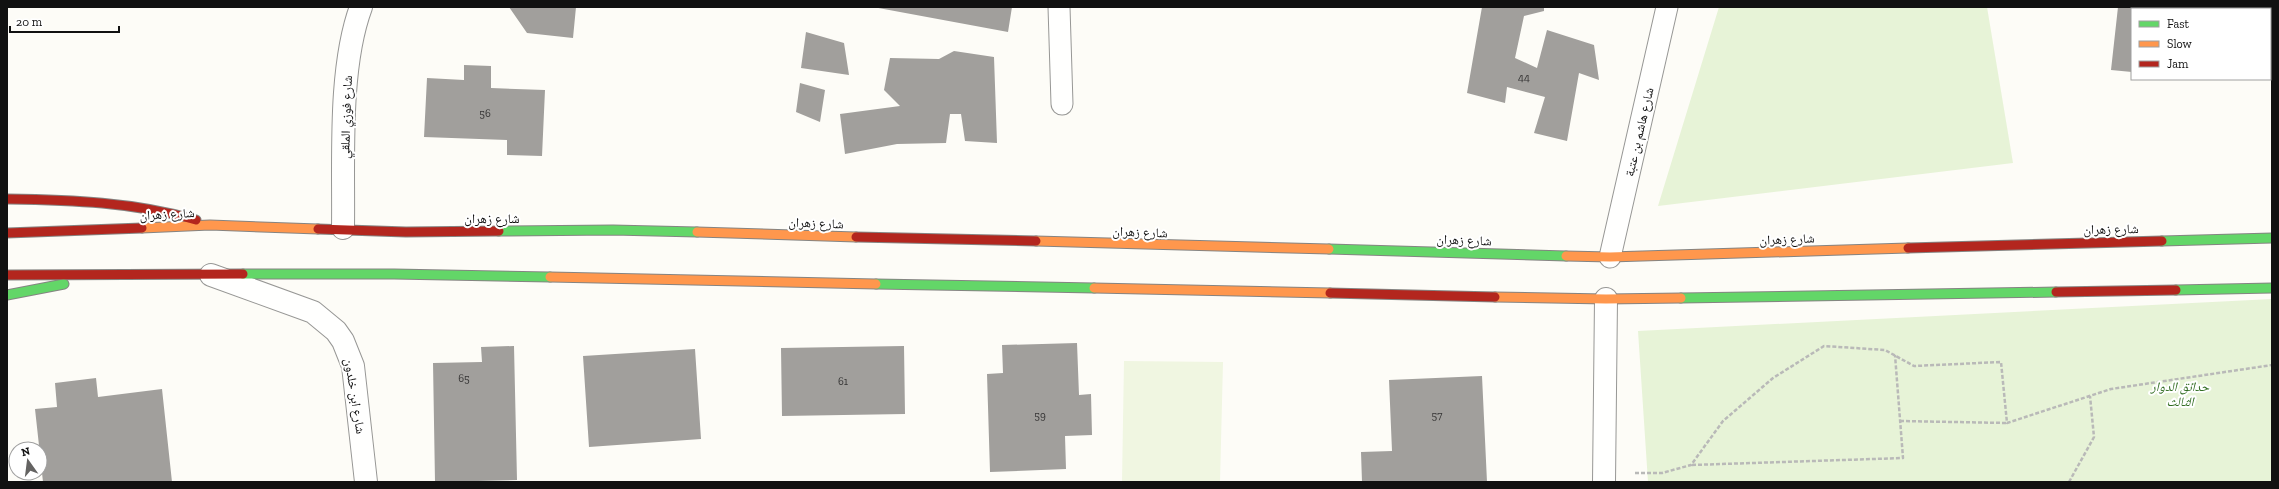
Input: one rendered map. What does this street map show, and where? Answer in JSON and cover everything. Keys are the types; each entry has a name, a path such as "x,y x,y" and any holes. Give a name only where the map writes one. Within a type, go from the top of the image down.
{"main road":[{"path":"7,199 102,202 138,206 185,216 210,225"},
{"name":"شارع زهران","path":"7,233 210,225 343,228 406,232 612,230 1610,257 2272,238"},
{"path":"7,275 90,276 394,274 1606,299 2272,288"},
{"path":"7,295 58,286 90,276"}],"street":[{"name":"شارع فوزي الملقي","path":"343,228 345,106 349,55 361,7"},
{"name":"شارع ابن خلدون","path":"211,275 313,312 336,330 343,340 353,366 366,482"},
{"path":"1604,478 1606,299"}],"lane":[{"path":"1059,7 1062,104"},
{"name":"شارع هاشم بن عتبة","path":"1610,257 1667,7"}],"path":[{"path":"1691,465 1723,421 1773,378 1824,346 1885,350 1914,366 2001,362 2007,423"},
{"path":"1604,478 1662,473 1691,465 1903,458 1895,356"},
{"path":"1900,421 2007,423 2110,390 2272,365"},
{"path":"2068,482 2094,437 2090,396"}],"green space":[{"path":"1719,7 1987,7 2013,163 1658,206"},
{"name":"حدائق الدوار الثالث","path":"2272,299 2272,482 1648,482 1638,331"},
{"path":"1124,361 1223,362 1220,482 1122,482"}],"building":[{"path":"509,7 576,7 573,38 527,33"},
{"path":"873,7 1012,7 1008,32"},
{"path":"1482,7 1544,7 1544,11 1524,16 1515,58 1537,68 1547,30 1594,45 1599,80 1579,73 1567,141 1534,133 1545,97 1507,87 1505,103 1467,93"},
{"path":"2118,7 2189,7 2131,8 2131,72 2111,70"},
{"path":"806,32 844,43 849,75 801,68"},
{"path":"954,51 994,57 997,143 965,141 961,114 950,114 946,143 897,144 845,154 840,114 900,106 884,90 890,58 939,59"},
{"path":"464,65 491,66 491,88 545,90 542,156 507,155 507,140 424,137 427,78 464,80"},
{"path":"800,83 825,90 820,122 796,112"},
{"path":"1077,343 1079,395 1091,394 1092,435 1065,436 1066,469 990,472 987,374 1003,373 1002,345"},
{"path":"514,346 517,480 435,482 433,363 482,362 481,347"},
{"path":"904,346 905,414 782,416 781,348"},
{"path":"695,349 701,439 589,447 583,356"},
{"path":"1482,376 1487,482 1362,482 1361,452 1392,451 1389,380"},
{"path":"96,378 98,397 162,389 172,482 43,482 48,481 48,441 39,441 35,409 57,407 55,383"}],"traffic: fast":[{"path":"499,231 613,230 697,232"},
{"path":"2162,241 2272,238"},
{"path":"1329,249 1566,256"},
{"path":"243,274 394,274 550,277"},
{"path":"7,295 64,284"},
{"path":"876,284 1094,288"},
{"path":"2176,290 2272,288"},
{"path":"1681,298 2056,292"}],"traffic: slow":[{"path":"142,228 210,225 318,229"},
{"path":"697,232 856,237"},
{"path":"1036,241 1329,249"},
{"path":"1566,256 1610,257 1908,248"},
{"path":"550,277 876,284"},
{"path":"1094,288 1330,293"},
{"path":"1495,297 1606,299 1681,298"}],"traffic: jam":[{"path":"7,199 102,203 149,209 196,220"},
{"path":"7,233 142,228"},
{"path":"318,229 406,232 499,231"},
{"path":"856,237 1036,241"},
{"path":"1908,248 2162,241"},
{"path":"7,275 243,274"},
{"path":"2056,292 2176,290"},
{"path":"1330,293 1495,297"}]}
